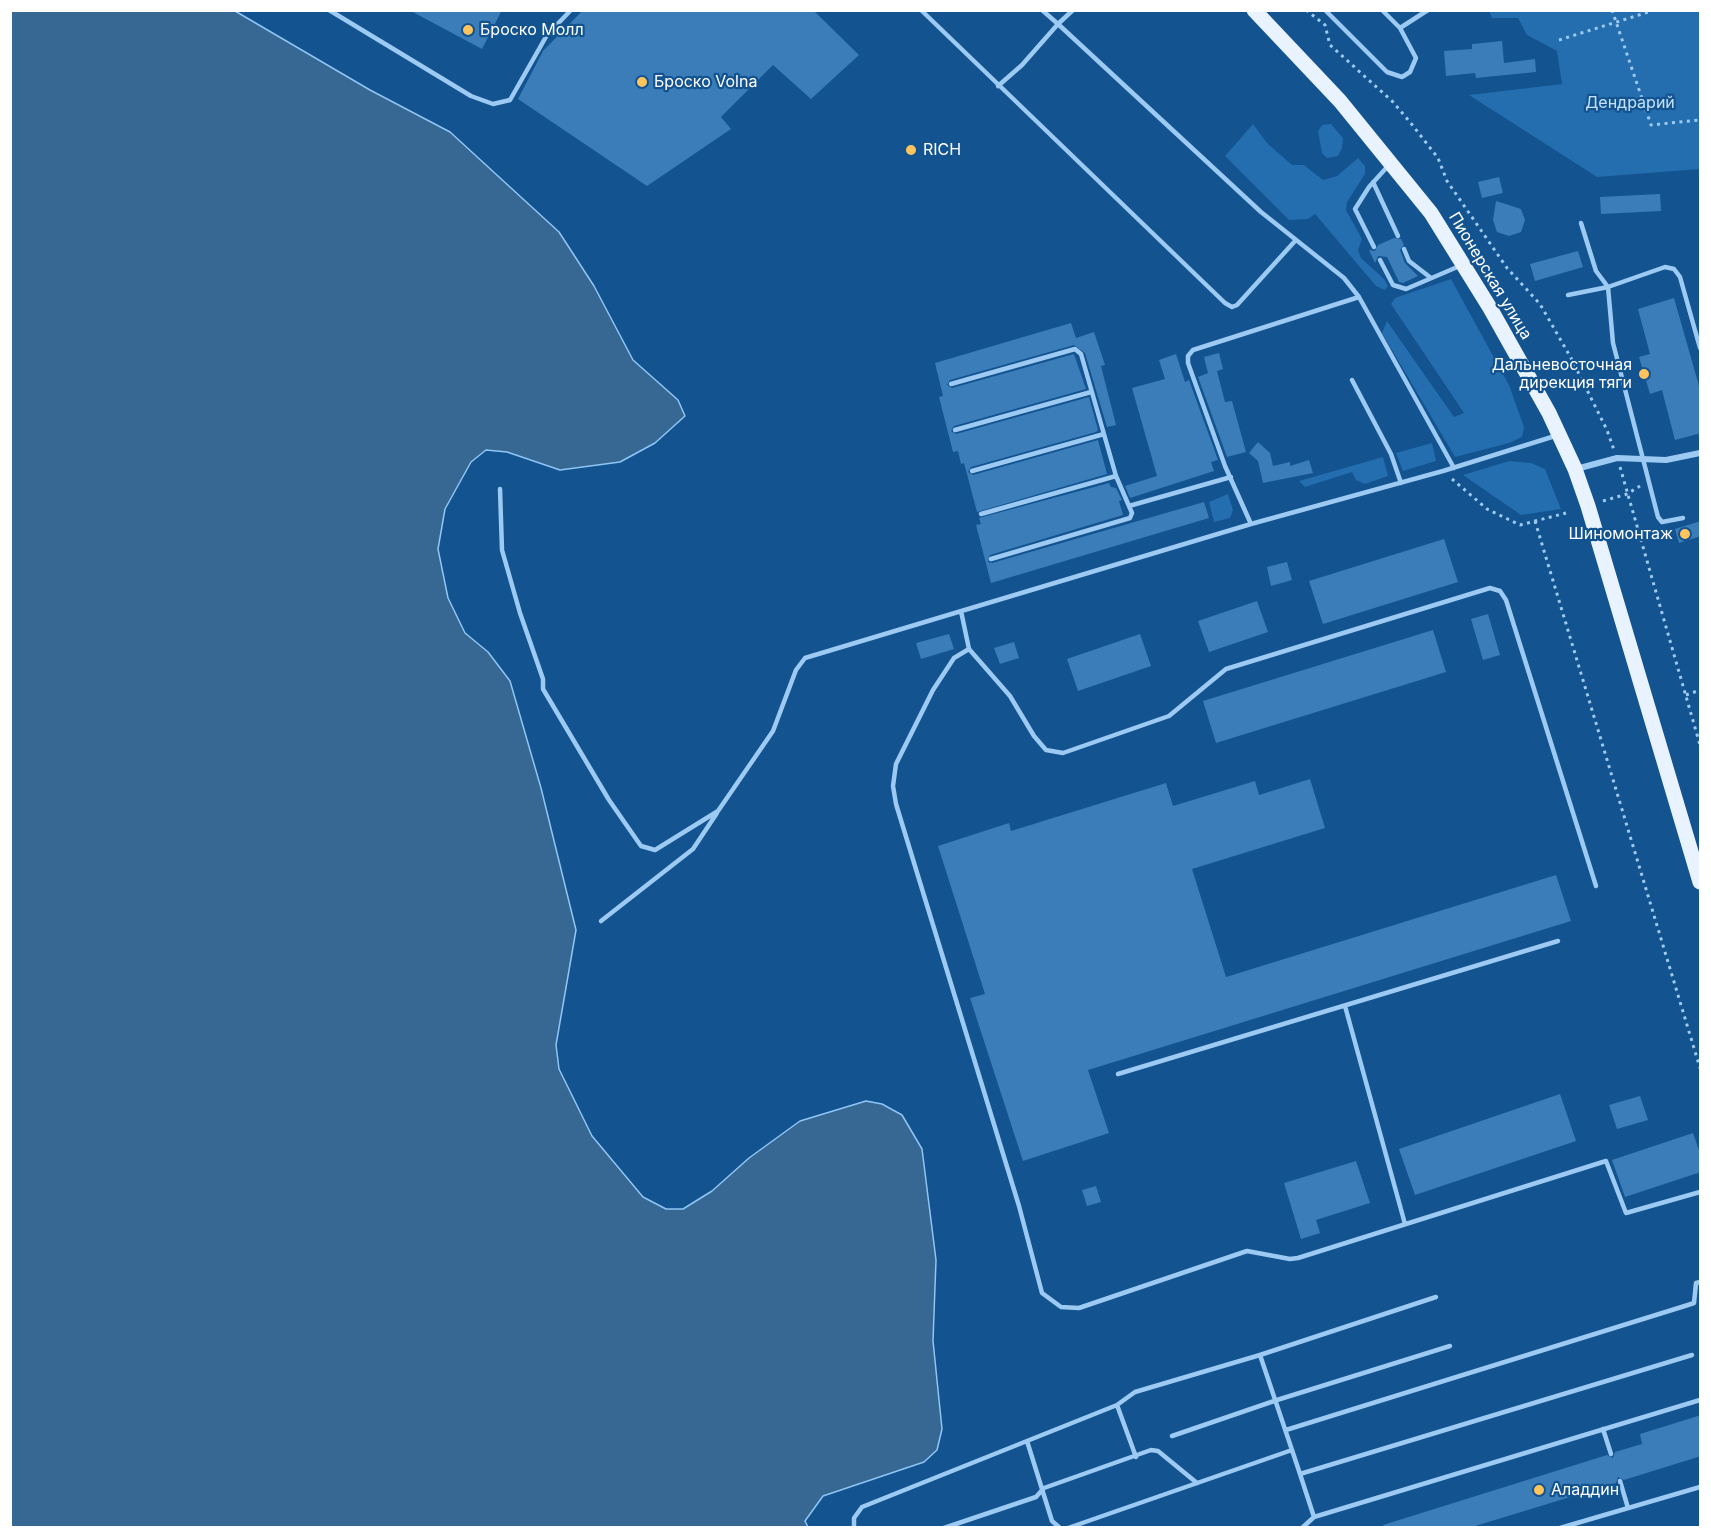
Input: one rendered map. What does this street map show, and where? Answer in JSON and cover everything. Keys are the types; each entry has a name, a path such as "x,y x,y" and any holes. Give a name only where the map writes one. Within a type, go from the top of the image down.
{"main road":[{"name":"Пионерская улица","path":"1254,10 1340,101 1392,162 1431,213 1524,366 1559,434 1575,469 1643,684 1701,882"}],"street":[{"path":"1575,469 1617,458 1645,461 1666,460 1701,453"}],"lane":[{"path":"329,10 471,96 493,104 510,100 547,35 572,10"},
{"path":"921,10 1232,307 1255,286 1295,241"},
{"path":"1042,10 1295,241 1344,278 1359,297 1454,468"},
{"path":"998,86 1022,65 1073,10"},
{"path":"1325,10 1387,72 1401,78 1410,72 1416,58 1400,28 1383,10"},
{"path":"1400,28 1428,10"},
{"path":"1374,247 1355,208 1373,182 1392,162"},
{"path":"1373,182 1398,236"},
{"path":"1581,223 1596,271 1608,287 1613,343 1638,448 1645,461 1659,520 1662,522 1683,518"},
{"path":"1404,249 1409,261 1431,278"},
{"path":"1380,260 1393,285 1406,289 1464,264"},
{"path":"1568,295 1608,287 1665,267 1674,269 1680,277 1701,348"},
{"path":"1251,524 1188,363 1188,356 1193,350 1359,297"},
{"path":"951,384 1075,349 1081,354 1116,476 1132,515 1130,518 991,559"},
{"path":"1352,380 1391,454 1401,483"},
{"path":"955,429 1091,392"},
{"path":"972,471 1104,434"},
{"path":"601,921 693,849 773,731 796,670 805,658 1251,524 1454,468 1559,434"},
{"path":"981,513 1116,476"},
{"path":"1129,506 1231,477"},
{"path":"500,489 502,550 519,613 543,679 543,689 609,800 641,846 655,850 718,811"},
{"path":"961,611 969,649 1010,696 1034,736 1046,750 1063,753 1169,716 1226,669 1490,588 1500,591 1506,600 1596,886"},
{"path":"969,649 954,658 933,690 896,764 893,786 896,804 1015,1194 1042,1293 1061,1307 1079,1308 1247,1251 1290,1259 1298,1258 1605,1161 1626,1213 1701,1192"},
{"path":"1118,1074 1558,941"},
{"path":"1345,1006 1405,1224"},
{"path":"1286,1430 1694,1303 1696,1283 1701,1282"},
{"path":"855,1527 854,1518 862,1507 1118,1405 1135,1392 1260,1355 1436,1297"},
{"path":"1172,1436 1277,1400 1450,1346"},
{"path":"1260,1355 1277,1400 1314,1517"},
{"path":"1300,1474 1692,1355"},
{"path":"1302,1527 1314,1517 1701,1400"},
{"path":"1118,1405 1136,1456"},
{"path":"1603,1429 1611,1454"},
{"path":"1027,1441 1044,1488 1052,1521 1060,1527"},
{"path":"944,1527 1036,1497 1044,1488 1150,1450 1158,1451 1197,1483"},
{"path":"1068,1527 1292,1450"},
{"path":"1620,1481 1628,1508"},
{"path":"1560,1527 1701,1487"}],"path":[{"path":"1306,10 1324,26 1329,45 1392,101 1410,122 1438,158 1447,181 1507,268 1540,304 1607,430 1701,745"},
{"path":"1612,10 1614,22 1651,125 1701,120"},
{"path":"1559,40 1655,10"},
{"path":"1443,471 1487,509 1520,525 1566,513"},
{"path":"1604,501 1627,494"},
{"path":"1534,521 1601,734 1701,1068"},
{"path":"1686,695 1701,690"}],"green space":[{"name":"Дендрарий","path":"1489,11 1700,11 1700,169 1597,177 1469,95 1562,84 1557,51 1527,35 1518,18 1492,18"},
{"path":"1253,124 1267,143 1292,165 1304,165 1323,180 1337,176 1358,158 1365,166 1365,174 1347,202 1346,210 1362,239 1358,250 1361,258 1384,279 1388,286 1385,290 1376,286 1315,214 1308,219 1289,220 1225,156"},
{"path":"1331,124 1343,138 1342,148 1338,156 1327,158 1322,153 1318,131 1322,125"},
{"path":"1451,279 1509,385 1524,427 1522,437 1509,443 1455,457 1382,333 1387,321 1454,417 1464,413 1391,304 1395,298"},
{"path":"1432,443 1436,461 1403,471 1396,453"},
{"path":"1383,457 1388,476 1365,484 1356,480 1352,472 1305,487 1299,481"},
{"path":"1509,461 1531,463 1545,469 1561,509 1521,515 1463,475"},
{"path":"1228,494 1233,510 1230,518 1214,522 1209,502"}],"shaded area":[{"path":"10,11 235,11 370,90 450,132 559,232 594,286 633,360 678,400 685,416 655,443 620,462 560,470 507,452 486,450 471,462 445,509 438,549 448,598 465,633 488,652 510,681 541,788 576,930 556,1045 559,1069 592,1136 643,1197 666,1209 683,1209 712,1191 749,1158 800,1121 866,1101 882,1104 902,1115 922,1149 936,1260 933,1341 942,1429 937,1450 924,1462 823,1496 805,1521 808,1527 11,1527"}],"building":[{"name":"Броско Молл","path":"409,10 502,10 482,49"},
{"name":"Броско Volna","path":"583,10 813,10 859,55 811,99 773,65 721,117 731,129 647,186 518,99 543,51"},
{"path":"1502,41 1504,63 1535,59 1536,72 1476,78 1475,73 1446,76 1444,51 1472,49 1472,44"},
{"path":"1499,177 1503,193 1482,198 1478,182"},
{"path":"1660,194 1661,211 1601,214 1600,197"},
{"path":"1496,201 1521,209 1525,220 1521,232 1509,236 1497,232 1493,220"},
{"path":"1394,238 1401,239 1404,245 1400,250 1405,263 1418,276 1403,283 1399,282 1387,257 1378,256 1375,263 1369,250 1375,251 1378,245"},
{"path":"1578,251 1583,267 1535,281 1530,264"},
{"path":"1674,298 1701,393 1701,433 1675,440 1662,390 1650,394 1639,357 1650,354 1638,309"},
{"path":"1071,323 1076,338 1094,332 1105,365 1101,366 1116,425 1107,427 1085,353 1074,345 950,380 947,385 952,388 1074,354 1086,389 954,426 951,431 956,434 1089,397 1098,430 1096,432 971,467 968,472 973,475 1098,440 1107,474 977,512 964,463 961,464 958,451 953,452 939,397 943,396 935,363"},
{"path":"1219,353 1223,369 1217,371 1225,402 1232,401 1246,452 1227,457 1198,377 1208,373 1204,357"},
{"path":"1176,354 1185,382 1189,380 1218,460 1211,462 1214,471 1130,498 1125,486 1157,476 1132,388 1165,379 1159,360"},
{"path":"1258,442 1270,453 1273,466 1290,462 1290,466 1309,460 1313,473 1263,483 1258,461 1249,453"},
{"path":"1109,483 1111,487 1116,488 1122,500 1119,501 1123,515 990,555 988,562 992,563 1204,502 1209,518 991,583 976,525 981,524 979,518"},
{"name":"Шиномонтаж","path":"1701,521 1701,536 1679,543 1675,529"},
{"path":"1444,539 1458,582 1323,624 1309,581"},
{"path":"1287,562 1292,580 1271,586 1267,567"},
{"path":"1257,601 1268,632 1209,652 1198,621"},
{"path":"1488,614 1500,655 1483,660 1471,619"},
{"path":"1433,630 1446,672 1216,743 1203,701"},
{"path":"949,634 954,649 921,659 916,643"},
{"path":"1140,634 1151,666 1078,691 1067,659"},
{"path":"1014,642 1019,658 1000,664 994,648"},
{"path":"1310,779 1325,828 1192,869 1226,977 1556,875 1571,921 1088,1070 1109,1133 1023,1161 970,998 985,994 938,846 1009,823 1011,831 1166,783 1173,806 1255,781 1259,795"},
{"path":"1560,1094 1576,1141 1415,1195 1399,1149"},
{"path":"1640,1096 1648,1120 1617,1129 1609,1105"},
{"path":"1693,1133 1701,1156 1701,1172 1625,1197 1612,1160"},
{"path":"1356,1161 1370,1203 1316,1220 1320,1233 1301,1239 1284,1183"},
{"path":"1096,1186 1101,1202 1087,1206 1082,1190"},
{"path":"1701,1415 1701,1456 1624,1480 1618,1477 1616,1483 1472,1527 1384,1527 1383,1525 1607,1455 1613,1458 1615,1452 1642,1444 1640,1434"}],"place":[{"name":"Броско Молл","path":"468,30"},
{"name":"Броско Volna","path":"642,82"},
{"name":"RICH","path":"911,150"},
{"name":"Дальневосточная дирекция тяги","path":"1644,374"},
{"name":"Шиномонтаж","path":"1685,534"},
{"name":"Аладдин","path":"1539,1490"}]}
